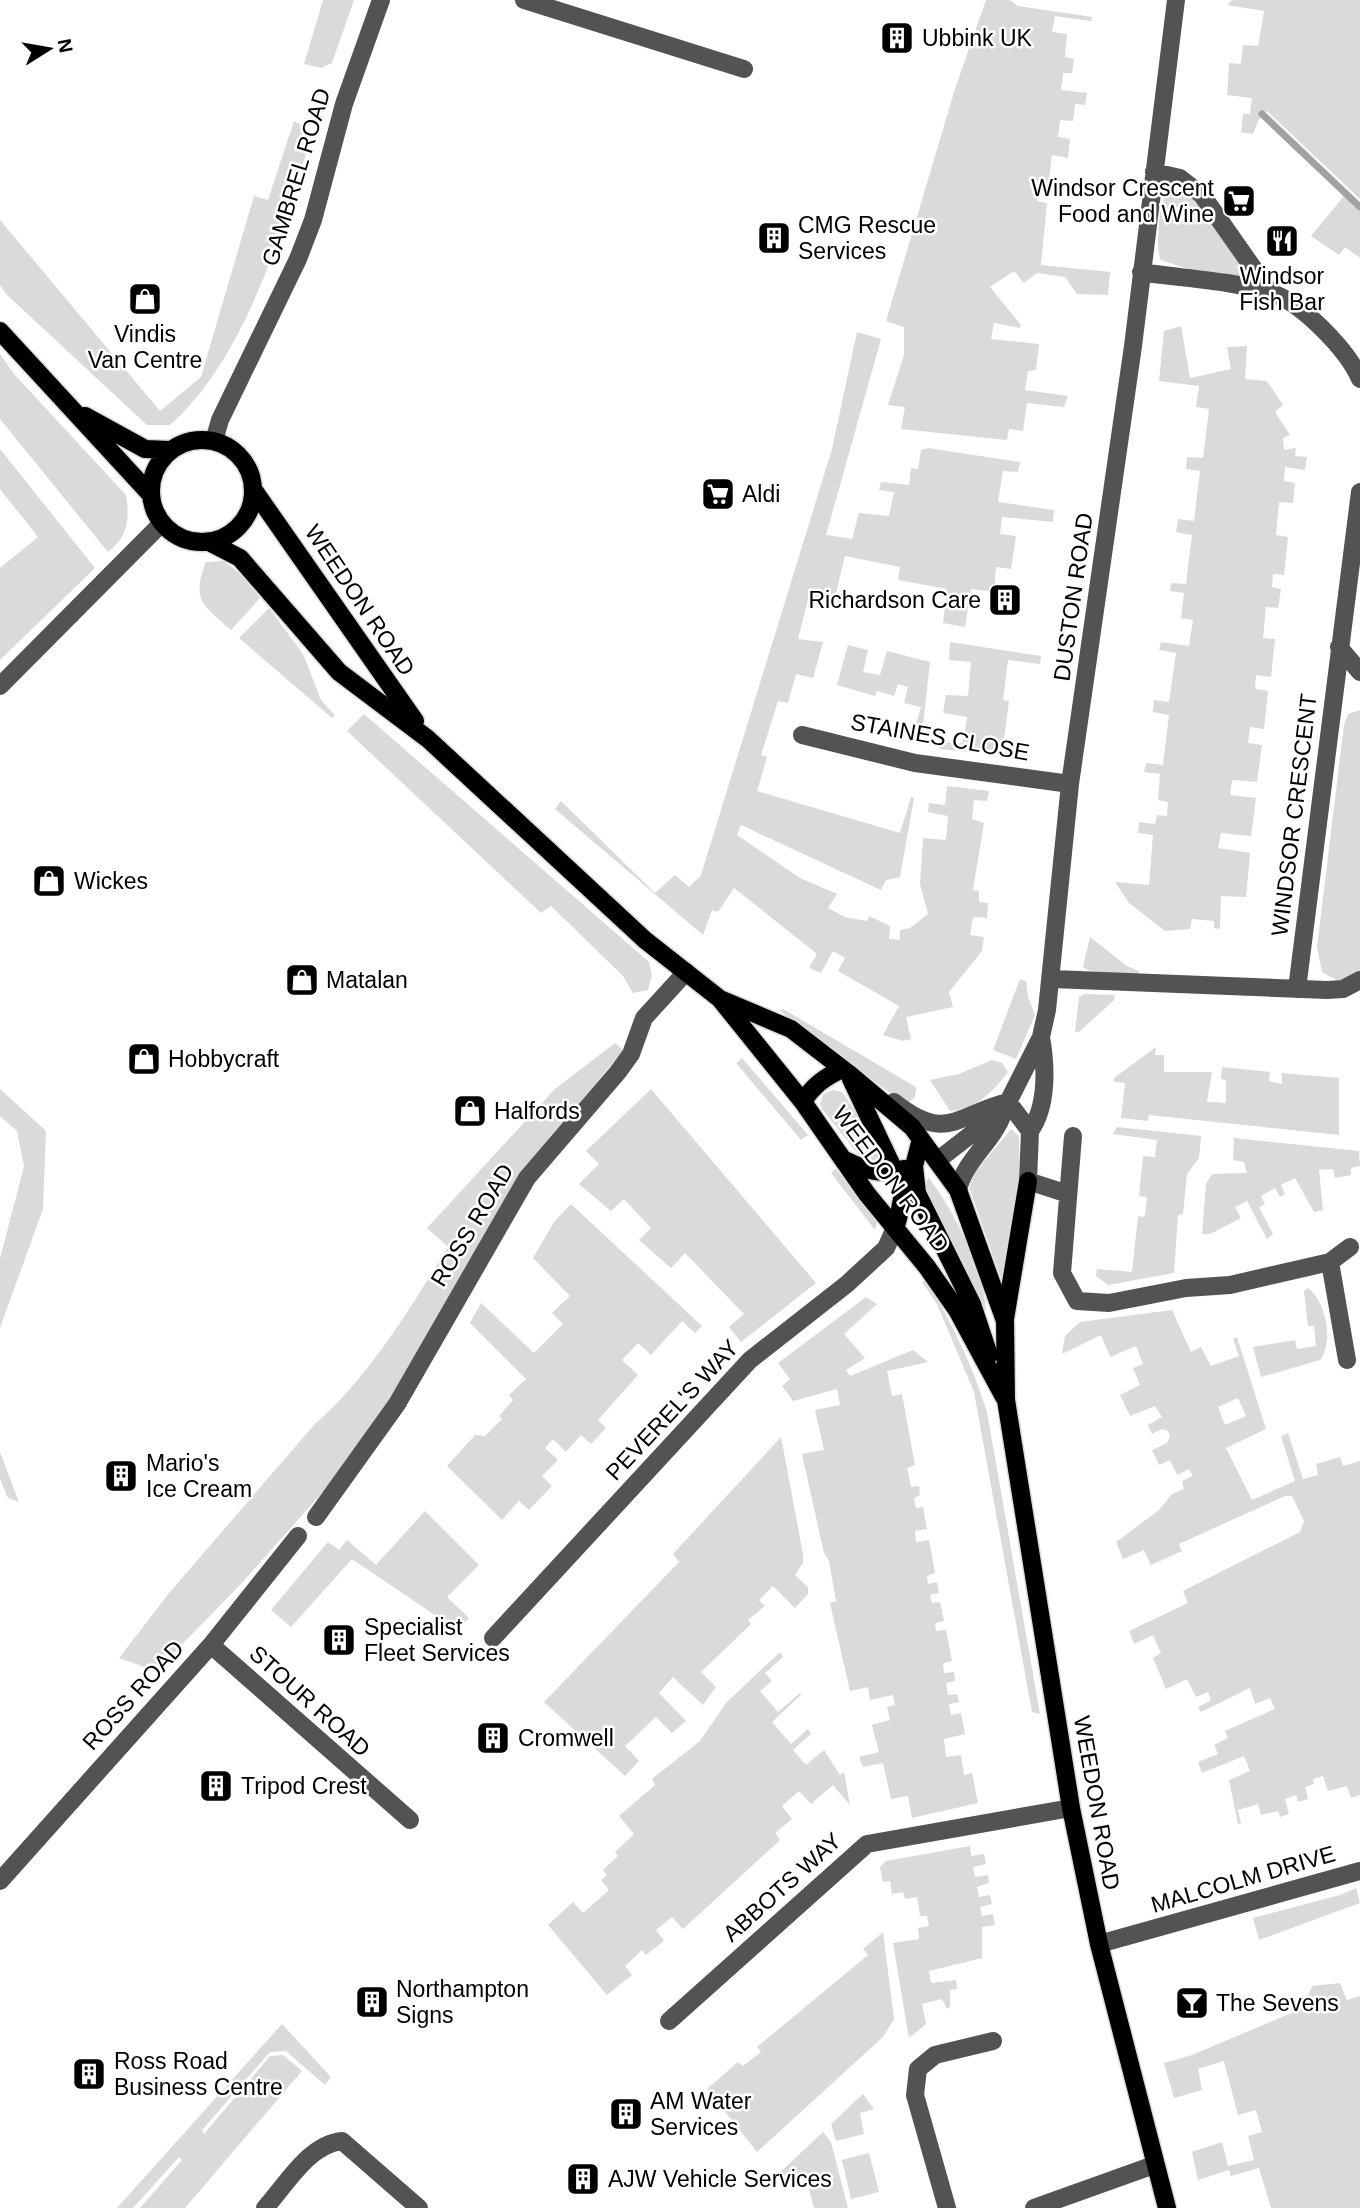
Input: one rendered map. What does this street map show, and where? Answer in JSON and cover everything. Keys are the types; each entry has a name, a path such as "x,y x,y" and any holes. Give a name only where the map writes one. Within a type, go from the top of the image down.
{"main road":[{"path":"0,331 150,495 162,523 180,537 209,542 223,537 245,518 253,489 250,473 241,458 229,448 214,441 191,441 170,450 145,449 70,407"},
{"path":"150,495 152,478 159,463 170,450"},
{"name":"WEEDON ROAD","path":"253,489 428,739"},
{"name":"WEEDON ROAD","path":"209,542 240,558 339,673 428,739 645,940 720,999 803,1102 957,1310 1006,1400"},
{"name":"WEEDON ROAD","path":"720,999 791,1029 846,1071 921,1139 958,1190 1005,1321 1006,1400 1071,1808 1099,1944 1167,2208"},
{"path":"803,1102 819,1083 846,1071"},
{"name":"WEEDON ROAD","path":"846,1071 903,1189"},
{"path":"895,1228 903,1208 903,1189 914,1166 921,1139"},
{"path":"843,1159 868,1172 894,1172 938,1160"},
{"path":"914,1166 917,1193 972,1304 1006,1400"},
{"path":"1005,1321 1028,1181"}],"street":[{"name":"GAMBREL ROAD","path":"214,441 220,419 298,259 313,220 344,104 381,0"},
{"path":"524,0 744,69"},
{"name":"DUSTON ROAD","path":"938,1160 1007,1105 1041,1037 1053,979 1070,784 1176,0"},
{"path":"1154,172 1180,178 1202,195 1270,292 1322,326 1354,366 1360,379"},
{"path":"1141,272 1270,292"},
{"name":"WINDSOR CRESCENT","path":"1297,989 1360,492"},
{"path":"0,685 162,523"},
{"path":"1339,647 1360,672"},
{"name":"STAINES CLOSE","path":"802,735 915,763 1070,784"},
{"name":"ROSS ROAD","path":"316,1517 397,1404 527,1178 618,1072 631,1054 644,1018 686,972"},
{"path":"1053,979 1297,989 1343,989 1360,980"},
{"path":"1041,1037 1046,1064 1037,1121 1030,1130 1028,1181 1068,1194"},
{"path":"846,1071 861,1077 911,1115 943,1127"},
{"path":"1007,1105 1030,1130"},
{"path":"921,1139 982,1109 1007,1105"},
{"path":"958,1190 962,1172 998,1129 1007,1105"},
{"path":"1073,1136 1062,1273 1077,1301 1108,1303 1186,1288 1230,1285 1330,1262 1350,1247"},
{"name":"PEVEREL'S WAY","path":"493,1638 750,1360 847,1284 886,1248 895,1228"},
{"path":"1330,1262 1347,1360"},
{"name":"ROSS ROAD","path":"0,1881 211,1645 298,1536"},
{"name":"STOUR ROAD","path":"211,1645 410,1820"},
{"name":"ABBOTS WAY","path":"669,2021 867,1844 1071,1808"},
{"name":"MALCOLM DRIVE","path":"1099,1944 1360,1871"},
{"path":"947,2208 915,2095 918,2069 935,2055 993,2041"},
{"path":"265,2208 314,2153 329,2142 342,2141 419,2208"},
{"path":"1034,2208 1154,2165"}],"shaded area":[{"path":"323,0 354,0 332,63 321,68 304,64"},
{"path":"986,0 1010,0 1018,6 1092,17 1091,21 1055,16 1052,32 1067,34 1065,57 1074,59 1072,73 1063,73 1061,90 1087,93 1085,105 1075,104 1073,121 1060,120 1058,137 1070,139 1068,158 1052,155 1048,187 1038,187 1037,201 1047,203 1041,265 1110,272 1108,295 1077,294 1065,277 1037,273 1024,283 1014,271 990,287 1020,324 1020,328 994,323 991,339 1039,344 1036,370 1028,371 1025,390 1068,396 1064,407 1027,403 1023,431 1009,429 1007,440 901,429 905,407 888,405 904,355 904,327 886,321 955,89"},
{"path":"1232,0 1360,0 1360,199 1267,111 1259,119 1253,134 1241,132 1243,114 1250,114 1252,98 1227,95 1229,63 1241,64 1243,45 1258,46 1264,11 1227,5"},
{"path":"294,121 301,125 309,144 286,218 257,294 219,366 196,398 170,425 147,425 6,294 0,285 0,220 160,411 201,377 254,196 268,200"},
{"path":"1178,190 1198,202 1248,271 1244,277 1188,269 1161,260 1158,239 1162,204 1166,194"},
{"path":"1344,196 1360,211 1360,258 1345,247 1339,255 1311,236"},
{"path":"1181,326 1190,378 1231,369 1227,347 1247,346 1245,379 1267,381 1283,405 1275,412 1290,435 1283,438 1284,450 1296,448 1295,456 1307,457 1305,470 1285,467 1284,481 1295,483 1293,503 1279,502 1276,535 1288,537 1284,575 1273,574 1272,587 1281,589 1278,608 1266,607 1263,638 1275,639 1271,677 1256,675 1255,689 1268,691 1264,729 1250,727 1248,743 1262,745 1257,782 1232,780 1230,795 1256,798 1251,836 1221,833 1218,848 1250,853 1246,897 1221,896 1220,929 1214,928 1214,921 1192,919 1190,929 1165,931 1129,903 1115,882 1149,885 1153,835 1138,833 1139,822 1155,824 1157,815 1167,816 1168,802 1158,800 1160,774 1144,772 1146,763 1163,765 1169,715 1153,712 1154,700 1169,702 1176,653 1159,650 1161,642 1189,646 1193,620 1181,618 1184,593 1170,591 1171,583 1186,584 1192,535 1176,532 1178,519 1194,521 1200,471 1186,469 1187,457 1203,458 1209,409 1196,407 1199,386 1159,381 1164,331"},
{"path":"857,332 881,339 826,535 852,539 859,513 889,516 894,492 879,490 881,482 909,485 911,468 918,469 921,450 928,448 1020,462 1018,472 1003,471 998,502 1054,510 1053,522 1002,517 1000,534 1016,536 1011,569 996,567 994,592 971,589 965,627 943,623 947,589 898,580 900,567 845,556 834,601 809,596 798,639 823,642 813,678 796,674 788,703 778,701 761,755 767,757 757,791 900,833 911,797 914,798 900,877 886,880 881,890 741,825 737,835 800,878 837,894 828,908 845,917 867,921 869,916 890,926 889,939 900,940 900,930 910,928 928,914 920,884 923,838 946,840 948,816 928,812 929,803 945,805 947,786 989,791 987,801 974,800 972,819 984,823 973,890 979,891 979,902 988,903 987,918 973,917 970,935 984,937 982,951 949,992 953,1007 906,1017 911,1039 903,1041 883,1035 899,1006 838,971 845,958 833,951 821,973 809,968 817,954 734,888 718,912 712,910 703,935 555,809 561,801 655,893 675,875 689,887 701,875 832,449"},
{"path":"0,354 14,374 126,495 128,511 124,533 108,552 0,419"},
{"path":"0,449 95,568 0,660 0,568 38,537 0,489"},
{"path":"224,561 245,578 260,598 231,630 207,608 200,594 206,562"},
{"path":"269,608 303,654 321,700 335,715 332,718 239,638"},
{"path":"950,642 1041,656 1040,664 1008,660 1003,700 1009,701 1002,755 939,749 940,742 963,743 967,717 943,713 946,695 968,696 971,662 949,660"},
{"path":"848,645 868,650 863,672 880,675 887,651 930,662 922,733 914,731 921,707 904,703 908,687 898,684 894,696 877,691 875,696 837,685"},
{"path":"1360,710 1360,974 1338,981 1322,972 1317,947 1344,725 1348,714"},
{"path":"364,714 649,962 652,975 648,990 633,993 623,976 551,906 541,913 347,731"},
{"path":"1090,937 1127,966 1139,971 1138,975 1090,971 1083,967"},
{"path":"1020,979 1026,981 1028,997 1035,1015 1016,1059 993,1050"},
{"path":"1085,994 1115,995 1114,1000 1079,1032 1075,1032 1079,997"},
{"path":"783,1009 916,1087 915,1097 909,1102 901,1101 779,1010"},
{"path":"615,1043 623,1050 513,1185 390,1403 329,1485 240,1585 156,1671 119,1658 170,1592 314,1425 371,1364 448,1247 427,1228 555,1089"},
{"path":"1156,1047 1155,1055 1164,1055 1164,1072 1212,1072 1207,1102 1226,1103 1226,1080 1221,1079 1222,1067 1270,1072 1269,1081 1282,1084 1282,1073 1339,1078 1339,1135 1149,1115 1148,1121 1121,1118 1125,1083 1114,1082 1114,1078"},
{"path":"742,1058 808,1135 801,1140 736,1063"},
{"path":"992,1060 1002,1063 1008,1072 990,1093 976,1103 950,1111 930,1080 959,1074"},
{"path":"0,1089 46,1131 43,1209 0,1328 0,1259 24,1166 17,1131 0,1116"},
{"path":"651,1089 816,1283 741,1342 729,1327 744,1314 685,1253 671,1268 639,1240 651,1228 624,1199 611,1211 579,1184 599,1164 586,1151"},
{"path":"832,1090 842,1092 863,1123 885,1168 869,1168 822,1109 820,1103 824,1094"},
{"path":"1117,1127 1201,1136 1199,1158 1187,1174 1183,1214 1178,1215 1174,1273 1108,1285 1096,1276 1097,1269 1132,1272 1138,1216 1145,1217 1147,1197 1139,1196 1143,1156 1155,1157 1157,1140 1113,1134"},
{"path":"1011,1129 1019,1136 1020,1193 1006,1280 1002,1281 969,1187 975,1172"},
{"path":"1234,1138 1359,1151 1360,1166 1351,1168 1351,1175 1335,1178 1333,1169 1319,1170 1323,1210 1314,1212 1295,1178 1281,1185 1285,1194 1280,1197 1275,1188 1261,1196 1265,1204 1259,1207 1273,1234 1267,1239 1247,1201 1235,1207 1241,1218 1210,1234 1202,1234 1206,1184 1212,1174 1247,1173 1244,1162 1233,1160"},
{"path":"836,1169 877,1222 875,1230 831,1173"},
{"path":"928,1177 966,1241 980,1278 986,1311 983,1312 928,1199 925,1186"},
{"path":"571,1204 702,1326 695,1333 682,1321 651,1355 638,1343 622,1360 638,1375 598,1420 606,1428 591,1444 581,1435 566,1452 553,1439 545,1448 558,1460 542,1476 552,1486 529,1510 519,1501 502,1520 447,1466 475,1435 485,1436 502,1419 499,1416 513,1400 509,1395 526,1379 470,1323 481,1303 534,1353 563,1324 552,1313 570,1296 533,1258 554,1222"},
{"path":"926,1280 961,1344 987,1412 1040,1714 1032,1712 974,1392 937,1304 922,1282"},
{"path":"1308,1288 1319,1302 1326,1322 1327,1343 1320,1360 1261,1377 1253,1347 1295,1340 1297,1349 1316,1346 1314,1326 1308,1326 1304,1291"},
{"path":"866,1297 877,1304 844,1334 865,1358 846,1370 850,1376 913,1350 928,1362 887,1371 892,1396 902,1394 915,1465 907,1468 911,1487 919,1486 920,1495 914,1498 916,1508 923,1507 927,1529 915,1531 916,1542 929,1540 935,1573 927,1576 928,1584 937,1582 939,1593 930,1595 932,1603 940,1602 944,1621 935,1623 936,1631 946,1630 952,1661 943,1663 944,1673 954,1672 955,1681 946,1683 948,1695 957,1694 959,1702 949,1704 951,1715 961,1713 965,1734 944,1739 946,1757 961,1755 964,1775 972,1773 978,1803 912,1818 908,1796 891,1799 883,1763 863,1767 859,1757 879,1752 872,1725 890,1720 887,1707 895,1705 893,1695 870,1700 868,1687 850,1691 830,1603 836,1601 829,1561 824,1553 802,1454 824,1450 815,1410 840,1405 837,1389 793,1401 782,1386 790,1379 778,1363"},
{"path":"1172,1310 1191,1352 1201,1347 1211,1366 1239,1356 1233,1339 1237,1337 1266,1429 1226,1448 1252,1500 1295,1481 1281,1436 1288,1433 1303,1479 1318,1475 1316,1464 1340,1457 1343,1466 1360,1461 1360,1795 1351,1798 1347,1786 1328,1791 1323,1776 1313,1779 1314,1784 1305,1787 1308,1799 1298,1802 1296,1795 1285,1799 1289,1814 1280,1817 1278,1811 1261,1815 1258,1804 1238,1810 1241,1823 1238,1824 1229,1780 1250,1771 1244,1756 1202,1773 1198,1762 1218,1754 1214,1745 1228,1738 1225,1731 1275,1709 1270,1698 1255,1704 1250,1688 1201,1712 1198,1707 1211,1700 1208,1692 1196,1697 1187,1679 1166,1689 1153,1658 1161,1653 1153,1635 1134,1644 1129,1631 1188,1603 1183,1591 1300,1532 1304,1521 1292,1496 1285,1496 1179,1544 1182,1551 1151,1565 1144,1550 1123,1559 1116,1542 1159,1510 1172,1494 1184,1489 1182,1481 1193,1476 1189,1469 1177,1475 1170,1460 1159,1465 1152,1450 1167,1443 1170,1436 1168,1431 1162,1429 1152,1434 1148,1425 1162,1417 1155,1406 1130,1416 1120,1395 1140,1385 1133,1368 1143,1364 1136,1346 1110,1357 1101,1335 1062,1354 1065,1336 1080,1322","holes":["1238,1398 1246,1416 1225,1425 1218,1407"]},
{"path":"781,1437 803,1554 803,1563 795,1575 808,1587 808,1594 795,1608 773,1586 759,1600 765,1606 748,1620 751,1624 701,1672 716,1687 703,1705 673,1677 659,1693 686,1721 672,1733 656,1717 625,1746 639,1761 625,1776 544,1702 679,1562 673,1554"},
{"path":"0,1452 19,1502 8,1498 0,1479"},
{"path":"425,1511 479,1565 447,1597 469,1618 457,1630 352,1559 291,1627 271,1610 328,1542 339,1550 347,1540 376,1565"},
{"path":"780,1652 783,1657 765,1673 772,1681 760,1691 778,1712 800,1693 801,1695 772,1722 791,1744 808,1729 811,1734 793,1750 806,1765 824,1750 840,1775 844,1772 850,1805 833,1785 811,1804 799,1791 782,1806 792,1819 775,1833 780,1840 683,1929 672,1917 656,1930 664,1941 646,1955 642,1950 625,1966 632,1975 607,1995 548,1925 573,1902 583,1913 609,1890 601,1880 607,1875 603,1870 618,1856 615,1852 634,1834 619,1816 655,1785 652,1779 700,1741 726,1703"},
{"path":"970,1846 971,1856 984,1854 986,1864 973,1867 975,1877 988,1875 989,1883 977,1887 979,1897 990,1895 992,1904 980,1907 982,1916 993,1914 995,1925 982,1927 982,1958 929,1971 931,1983 956,1980 957,1989 950,1990 950,2007 947,2009 942,1999 922,2004 926,2024 909,2038 893,1943 919,1939 918,1928 929,1926 927,1916 920,1916 917,1897 905,1899 903,1892 892,1894 890,1881 883,1882 880,1867 886,1861"},
{"path":"1356,1888 1360,1903 1259,1940 1253,1918 1340,1895"},
{"path":"883,1932 894,2019 883,2037 757,2152 707,2089 738,2062 743,2066 761,2052 757,2047 868,1955 863,1949"},
{"path":"1340,1983 1347,2000 1360,1996 1360,2208 1271,2208 1259,2168 1231,2176 1229,2170 1198,2180 1192,2152 1222,2142 1228,2166 1254,2160 1248,2136 1262,2132 1256,2110 1238,2115 1224,2061 1198,2069 1202,2090 1174,2098 1164,2063 1192,2055 1303,2008 1312,1986"},
{"path":"282,2024 331,2077 325,2085 286,2051 270,2052 202,2130 204,2134 270,2056 283,2055 302,2071 185,2208 140,2208 182,2160 179,2157 133,2208 117,2208"},
{"path":"863,2094 874,2109 860,2113 864,2134 836,2141 831,2124"},
{"path":"823,2132 831,2142 848,2208 814,2208 805,2175 780,2181 775,2177"},
{"path":"869,2153 879,2192 851,2199 842,2160"}],"waterway":[{"path":"1262,114 1360,207"}],"place":[{"name":"Ubbink UK","path":"897,38"},
{"name":"Windsor Crescent Food and Wine","path":"1239,201"},
{"name":"CMG Rescue Services","path":"774,238"},
{"name":"Windsor Fish Bar","path":"1282,241"},
{"name":"Vindis Van Centre","path":"145,299"},
{"name":"Aldi","path":"718,494"},
{"name":"Richardson Care","path":"1005,600"},
{"name":"Wickes","path":"49,881"},
{"name":"Matalan","path":"302,980"},
{"name":"Hobbycraft","path":"144,1059"},
{"name":"Halfords","path":"470,1111"},
{"name":"Mario's Ice Cream","path":"121,1476"},
{"name":"Specialist Fleet Services","path":"339,1640"},
{"name":"Cromwell","path":"493,1738"},
{"name":"Tripod Crest","path":"216,1786"},
{"name":"Northampton Signs","path":"372,2002"},
{"name":"The Sevens","path":"1192,2003"},
{"name":"Ross Road Business Centre","path":"89,2074"},
{"name":"AM Water Services","path":"626,2114"},
{"name":"AJW Vehicle Services","path":"583,2179"}]}
